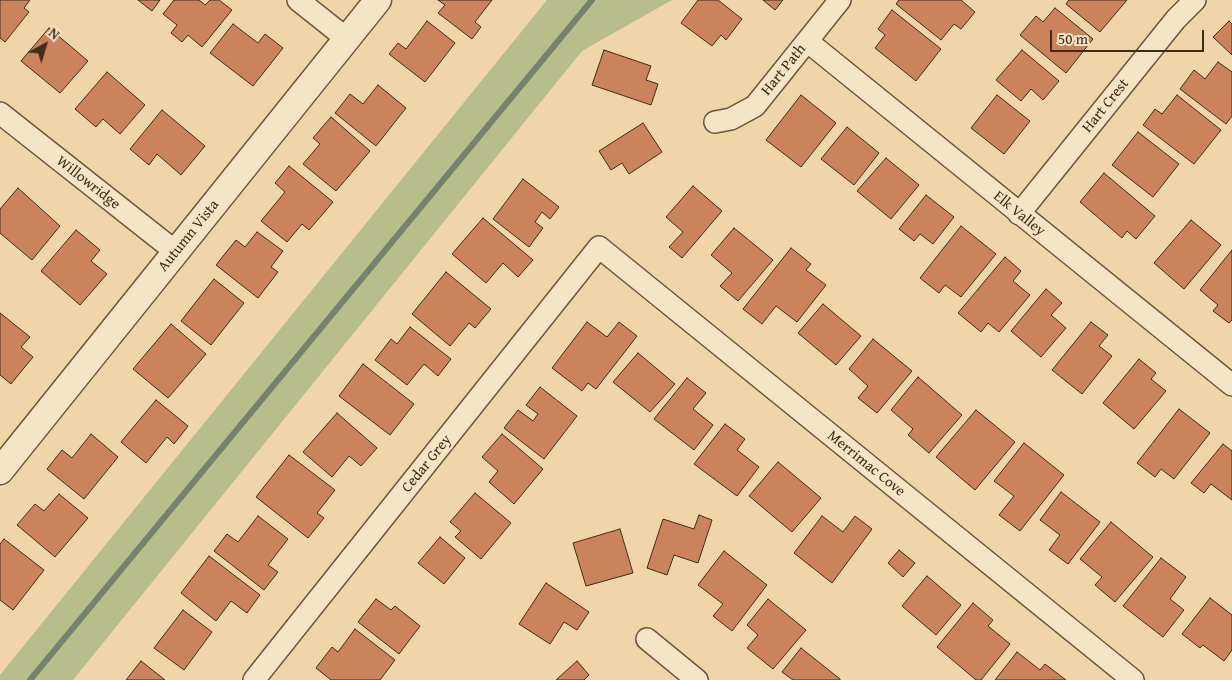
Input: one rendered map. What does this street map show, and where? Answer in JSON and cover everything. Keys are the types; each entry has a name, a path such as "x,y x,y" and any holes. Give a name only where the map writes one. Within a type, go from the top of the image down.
{"street":[{"path":"298,0 347,39"},
{"name":"Autumn Vista","path":"1,467 378,0"},
{"name":"Hart Path","path":"715,122 731,119 755,106 840,0"},
{"name":"Hart Crest","path":"1019,214 1176,19 1196,0"},
{"name":"Elk Valley","path":"807,41 1232,385"},
{"name":"Willowridge","path":"0,113 176,252"},
{"name":"Cedar Grey","path":"254,680 599,247"},
{"name":"Merrimac Cove","path":"599,247 1133,680"},
{"path":"647,639 698,680"}],"green space":[{"path":"547,0 672,0 582,51 73,680 0,680 0,675"}],"building":[{"path":"0,0 30,0 24,8 29,12 5,42 0,38"},
{"path":"138,0 160,0 152,11"},
{"path":"174,0 199,0 205,5 210,0 219,0 232,10 202,47 188,35 182,42 171,33 177,25 163,14"},
{"path":"438,0 492,0 475,22 481,27 472,39 438,13 445,5"},
{"path":"698,0 718,0 742,19 726,40 721,35 712,46 681,23"},
{"path":"763,0 783,0 775,10"},
{"path":"899,0 961,0 975,12 961,29 954,24 941,40 896,4"},
{"path":"1069,0 1127,0 1100,32 1066,4"},
{"path":"1055,8 1093,39 1066,73 1020,35 1036,16 1043,22"},
{"path":"892,10 941,49 916,81 875,48 885,35 878,29"},
{"path":"427,21 455,43 425,82 389,54 398,43 406,49"},
{"path":"1229,21 1232,24 1232,55 1213,37"},
{"path":"233,24 258,43 265,34 283,48 253,86 210,53"},
{"path":"49,28 88,61 60,93 21,61"},
{"path":"604,50 651,66 646,80 658,84 651,105 592,85"},
{"path":"1022,50 1059,81 1043,100 1031,89 1021,101 996,80"},
{"path":"1218,62 1232,72 1232,116 1226,124 1180,89 1194,70 1205,79"},
{"path":"107,72 145,105 120,134 103,119 96,127 75,109"},
{"path":"378,85 406,108 376,146 335,113 350,94 363,104"},
{"path":"801,95 836,123 801,167 766,140"},
{"path":"997,95 1030,121 1004,154 971,128"},
{"path":"1177,95 1221,130 1194,164 1143,125 1155,109 1162,114"},
{"path":"162,110 205,146 181,175 157,154 149,165 130,149"},
{"path":"331,117 370,151 336,191 303,164 320,144 313,138"},
{"path":"643,123 662,152 629,174 622,163 611,170 599,151"},
{"path":"847,127 879,153 854,185 821,159"},
{"path":"1138,132 1179,164 1153,197 1112,165"},
{"path":"886,158 919,185 891,219 857,191"},
{"path":"289,166 333,202 309,230 302,224 287,242 261,221 285,192 275,183"},
{"path":"1104,173 1155,216 1136,239 1127,231 1122,238 1080,202"},
{"path":"523,179 559,207 550,219 542,212 535,222 543,228 529,247 493,219"},
{"path":"693,186 722,211 682,258 669,247 683,232 666,217"},
{"path":"18,188 60,226 32,260 0,233 0,209"},
{"path":"926,195 954,217 933,244 920,234 914,241 899,229"},
{"path":"483,218 533,260 518,277 503,263 486,283 452,254"},
{"path":"1191,220 1221,245 1184,289 1154,263"},
{"path":"961,226 996,254 961,297 945,285 939,293 920,278"},
{"path":"734,228 773,260 738,301 720,286 732,273 711,255"},
{"path":"76,230 100,250 91,261 107,274 80,305 41,271"},
{"path":"257,232 283,251 271,267 278,272 258,298 216,265 236,240 245,247"},
{"path":"791,248 811,264 806,270 826,285 797,322 776,306 762,324 743,309"},
{"path":"1232,250 1232,320 1229,323 1213,311 1218,305 1200,290"},
{"path":"1005,257 1021,271 1013,281 1030,295 999,332 988,323 981,332 958,313"},
{"path":"446,272 491,309 475,328 469,323 450,346 412,314"},
{"path":"214,279 244,303 211,345 181,321"},
{"path":"1046,289 1062,303 1051,315 1066,328 1041,357 1011,331"},
{"path":"823,304 861,336 836,365 798,333"},
{"path":"0,313 30,337 21,347 33,357 11,384 0,375"},
{"path":"587,322 607,337 619,322 637,336 596,389 588,383 582,391 552,368"},
{"path":"1091,322 1108,335 1099,346 1112,356 1082,394 1052,370"},
{"path":"171,324 206,354 168,398 133,369"},
{"path":"410,327 451,359 438,376 424,364 407,385 375,360 391,339 397,344"},
{"path":"873,339 912,371 877,413 858,398 868,386 849,369"},
{"path":"638,353 675,384 650,412 613,382"},
{"path":"1139,359 1156,373 1151,379 1166,391 1134,429 1103,403"},
{"path":"363,364 414,404 390,435 339,396"},
{"path":"918,377 962,415 929,453 908,435 913,429 891,410"},
{"path":"687,378 706,393 693,409 713,425 694,450 654,419"},
{"path":"540,387 577,416 544,459 504,428 518,410 533,421 538,414 526,405"},
{"path":"156,400 188,426 174,444 167,437 146,463 121,442"},
{"path":"1179,409 1210,433 1174,479 1161,469 1155,477 1137,463"},
{"path":"976,410 1015,442 975,490 936,457"},
{"path":"337,413 377,448 361,466 349,456 332,477 303,452"},
{"path":"725,424 745,439 737,450 759,467 737,496 694,464"},
{"path":"91,434 118,457 84,499 47,469 62,450 72,458"},
{"path":"502,434 543,469 514,504 489,482 498,471 482,457"},
{"path":"1024,443 1064,475 1020,531 999,515 1014,496 994,481"},
{"path":"1223,444 1232,451 1232,500 1211,484 1204,493 1191,483"},
{"path":"289,455 335,490 317,513 324,518 308,538 256,497"},
{"path":"778,462 821,498 792,532 749,496"},
{"path":"1061,492 1100,522 1068,564 1049,550 1060,535 1040,520"},
{"path":"475,493 511,523 481,559 455,537 461,531 450,522"},
{"path":"59,494 88,518 55,557 17,525 35,504 44,511"},
{"path":"699,515 712,520 698,563 674,555 667,575 647,568 663,519 694,529"},
{"path":"258,516 288,539 268,565 278,572 264,590 214,551 227,534 238,542"},
{"path":"822,516 843,532 855,516 872,529 832,583 794,553"},
{"path":"1111,522 1153,557 1115,602 1095,585 1102,577 1080,559"},
{"path":"620,529 633,573 586,586 573,543"},
{"path":"440,537 465,558 444,584 418,563"},
{"path":"4,539 44,570 13,610 0,600 0,544"},
{"path":"899,550 915,563 903,577 888,563"},
{"path":"724,551 767,585 732,631 713,616 723,604 698,585"},
{"path":"209,556 260,595 247,613 231,601 216,621 181,593"},
{"path":"1161,558 1186,577 1170,599 1184,610 1163,637 1123,606"},
{"path":"927,576 961,605 936,635 902,606"},
{"path":"546,583 589,612 577,630 564,622 550,644 519,624"},
{"path":"1210,598 1232,615 1232,650 1224,661 1203,645 1200,648 1182,634"},
{"path":"376,599 391,610 395,606 420,626 399,654 358,622"},
{"path":"768,599 806,630 773,669 747,648 758,635 747,625"},
{"path":"973,603 993,620 988,626 1010,644 981,680 976,680 937,647"},
{"path":"183,610 212,632 184,670 154,648"},
{"path":"355,629 395,660 380,680 331,680 316,668 332,647 338,652"},
{"path":"801,648 840,680 793,680 782,672"},
{"path":"1017,652 1040,670 1045,664 1066,680 995,680"},
{"path":"141,661 165,680 126,680"},
{"path":"577,661 589,675 584,680 556,680"}],"waterway":[{"path":"30,680 592,0"}]}
